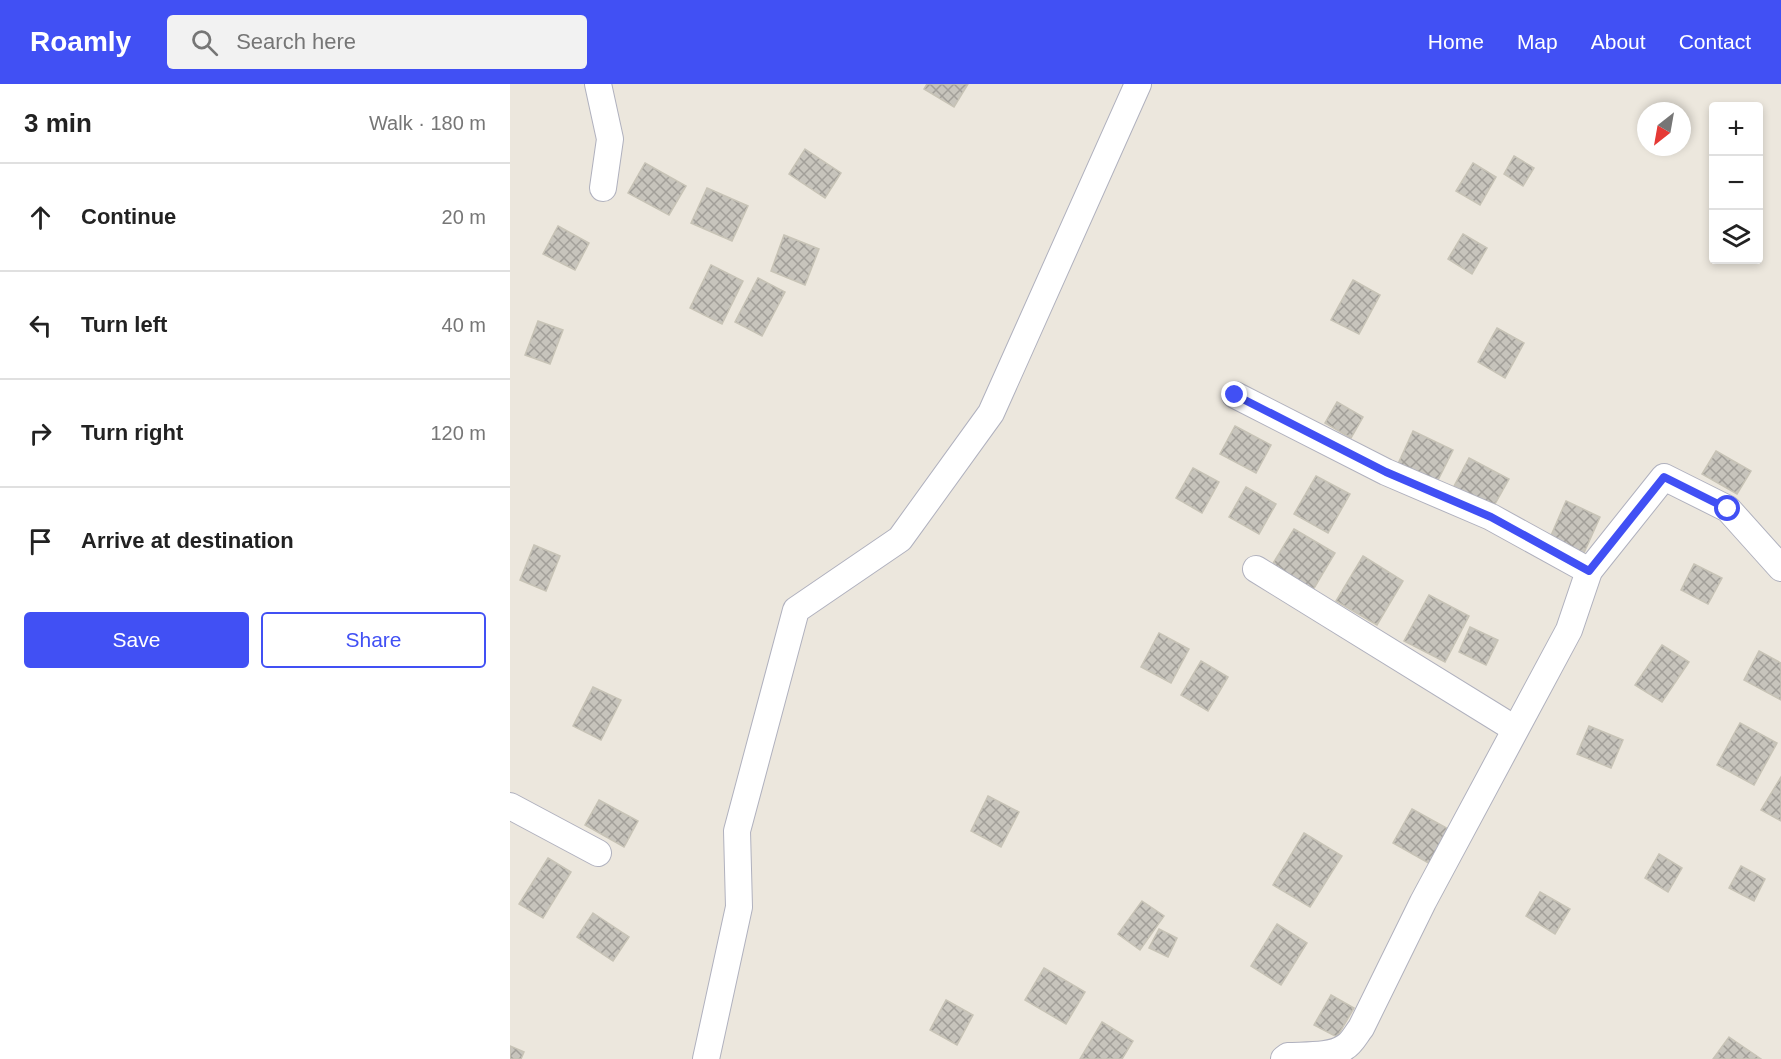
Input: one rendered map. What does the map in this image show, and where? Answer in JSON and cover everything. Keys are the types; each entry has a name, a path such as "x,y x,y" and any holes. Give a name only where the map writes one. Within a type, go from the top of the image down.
{"street":[{"path":"598,84 610,139 603,188"},
{"path":"706,1059 739,907 737,831 796,610 900,539 991,413 1138,84"},
{"path":"1235,395 1386,472 1491,517 1589,571"},
{"path":"1284,1059 1288,1056 1341,1049 1347,1046 1361,1028 1423,902 1569,630 1589,571 1664,477 1728,509 1781,568"},
{"path":"1256,569 1515,729"},
{"path":"510,806 598,853"}],"building":[{"path":"927,84 968,84 954,107 924,89"},
{"path":"805,149 841,173 825,198 789,174"},
{"path":"1514,156 1534,168 1523,186 1504,174"},
{"path":"645,163 686,186 669,215 628,193"},
{"path":"1473,163 1496,177 1480,205 1456,191"},
{"path":"707,188 748,206 732,241 691,223"},
{"path":"558,226 589,243 575,270 543,254"},
{"path":"1463,234 1487,248 1472,274 1448,259"},
{"path":"784,235 819,249 805,285 771,271"},
{"path":"711,265 743,281 722,324 690,308"},
{"path":"758,278 785,292 762,336 735,322"},
{"path":"1353,280 1380,295 1359,334 1331,320"},
{"path":"538,321 563,330 550,364 525,355"},
{"path":"1497,328 1524,343 1505,378 1478,362"},
{"path":"1337,402 1363,417 1351,438 1325,423"},
{"path":"1235,426 1271,445 1256,473 1220,454"},
{"path":"1413,431 1453,450 1437,482 1398,464"},
{"path":"1716,451 1751,471 1737,494 1702,474"},
{"path":"1469,458 1509,479 1491,511 1452,490"},
{"path":"1193,468 1219,482 1202,513 1176,498"},
{"path":"1316,476 1350,494 1328,533 1294,514"},
{"path":"1246,487 1276,504 1259,534 1229,517"},
{"path":"1566,501 1600,517 1583,555 1549,540"},
{"path":"1294,529 1335,553 1313,590 1272,565"},
{"path":"534,545 560,556 546,591 520,580"},
{"path":"1363,556 1403,581 1377,625 1336,601"},
{"path":"1694,564 1722,578 1708,604 1681,590"},
{"path":"1429,595 1469,616 1445,662 1404,641"},
{"path":"1470,627 1498,640 1486,665 1459,652"},
{"path":"1159,633 1189,649 1171,683 1141,667"},
{"path":"1662,645 1689,662 1662,702 1635,685"},
{"path":"1759,651 1781,663 1781,700 1744,680"},
{"path":"1201,661 1228,677 1208,711 1181,695"},
{"path":"593,687 621,700 601,740 573,726"},
{"path":"1740,723 1777,743 1754,785 1717,765"},
{"path":"1589,726 1623,740 1611,768 1577,754"},
{"path":"1781,777 1781,821 1761,810"},
{"path":"988,796 1019,812 1001,847 971,831"},
{"path":"599,800 638,821 624,847 585,825"},
{"path":"1412,809 1452,831 1432,865 1393,843"},
{"path":"1304,833 1342,856 1310,907 1273,885"},
{"path":"1659,854 1682,868 1668,892 1645,878"},
{"path":"548,858 571,872 543,918 519,904"},
{"path":"1741,866 1765,879 1754,901 1729,888"},
{"path":"1540,892 1570,909 1555,934 1526,916"},
{"path":"1142,901 1164,916 1140,950 1118,934"},
{"path":"593,913 629,937 613,961 577,937"},
{"path":"1277,924 1307,943 1281,985 1251,966"},
{"path":"1159,929 1177,938 1168,957 1149,948"},
{"path":"1044,968 1085,992 1066,1024 1025,1000"},
{"path":"1331,995 1354,1008 1337,1037 1314,1025"},
{"path":"946,1000 973,1015 957,1045 930,1030"},
{"path":"1102,1022 1133,1041 1122,1059 1080,1059"},
{"path":"1729,1037 1761,1059 1713,1059"},
{"path":"510,1046 524,1052 521,1059 510,1059"}],"route":[{"path":"1235,395 1386,472 1491,517 1589,571 1664,477 1728,509"}]}
